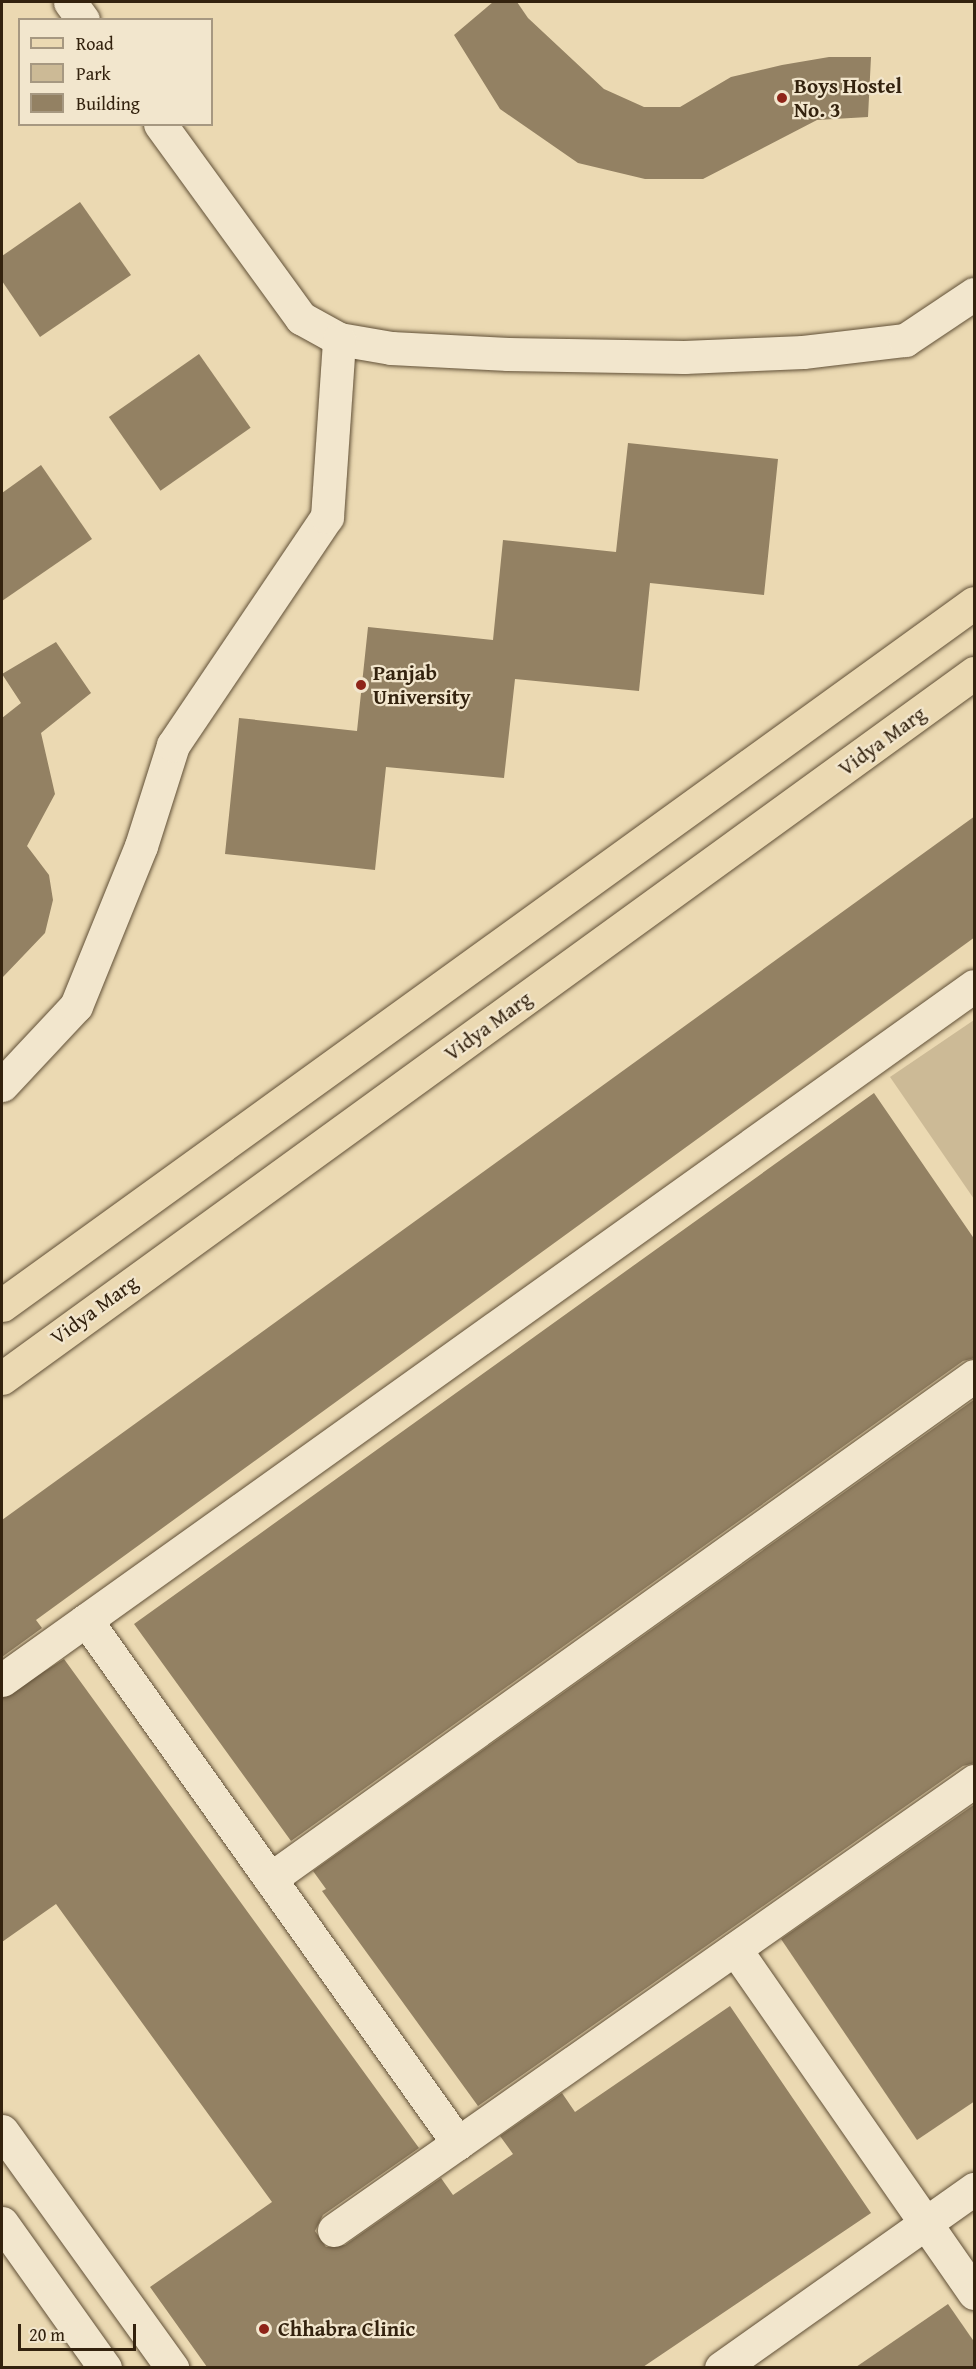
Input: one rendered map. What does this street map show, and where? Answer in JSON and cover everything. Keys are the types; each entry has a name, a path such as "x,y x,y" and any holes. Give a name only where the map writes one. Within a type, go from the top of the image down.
{"main road":[{"path":"2,1305 975,603"},
{"name":"Vidya Marg","path":"2,1378 975,673"}],"street":[{"path":"70,2 82,18"},
{"path":"161,126 301,318 339,339 391,348 508,354 684,357 803,352 905,340 975,294"},
{"path":"2,1085 76,1006 141,846 173,745 327,517 339,339"},
{"path":"2,1680 975,986"},
{"path":"270,1880 975,1376"},
{"path":"86,1620 458,2143"},
{"path":"334,2230 975,1781"},
{"path":"735,1949 975,2293"},
{"path":"2,2131 171,2367"},
{"path":"721,2367 975,2189"},
{"path":"2,2223 105,2367"}],"green space":[{"path":"974,1020 974,1199 890,1077"}],"building":[{"name":"Boys Hostel No. 3","path":"493,2 517,2 528,18 604,89 644,107 680,107 731,77 782,65 829,57 871,57 868,117 817,120 703,179 645,179 578,163 500,109 454,35"},
{"path":"80,202 131,275 40,337 2,281 2,256"},
{"path":"199,354 251,428 161,491 109,417"},
{"path":"628,443 778,459 764,595 650,583 639,691 515,679 504,778 386,767 375,870 225,854 239,718 357,731 368,627 493,640 503,540 616,552"},
{"path":"41,465 92,539 2,601 2,493"},
{"path":"56,642 91,693 41,733 55,794 27,846 49,875 53,900 45,933 2,978 2,718 21,703 2,674"},
{"path":"975,816 975,937 36,1620 42,1628 2,1657 2,1520"},
{"path":"874,1093 975,1240 975,1358 963,1361 291,1841 134,1624"},
{"path":"975,1399 975,1763 963,1766 478,2106 322,1891 326,1889 313,1871"},
{"path":"64,1659 419,2148 323,2215 315,2231 326,2247 345,2245 441,2178 453,2195 513,2154 500,2136 562,2093 575,2112 730,2006 871,2213 643,2367 207,2367 150,2287 272,2202 56,1904 2,1942 2,1698"},
{"path":"975,1804 975,2101 917,2140 781,1939"},
{"path":"948,2304 975,2343 975,2367 856,2367"}],"place":[{"name":"Boys Hostel No. 3","path":"782,98"},
{"name":"Panjab University","path":"361,685"},
{"name":"Chhabra Clinic","path":"264,2329"}]}
